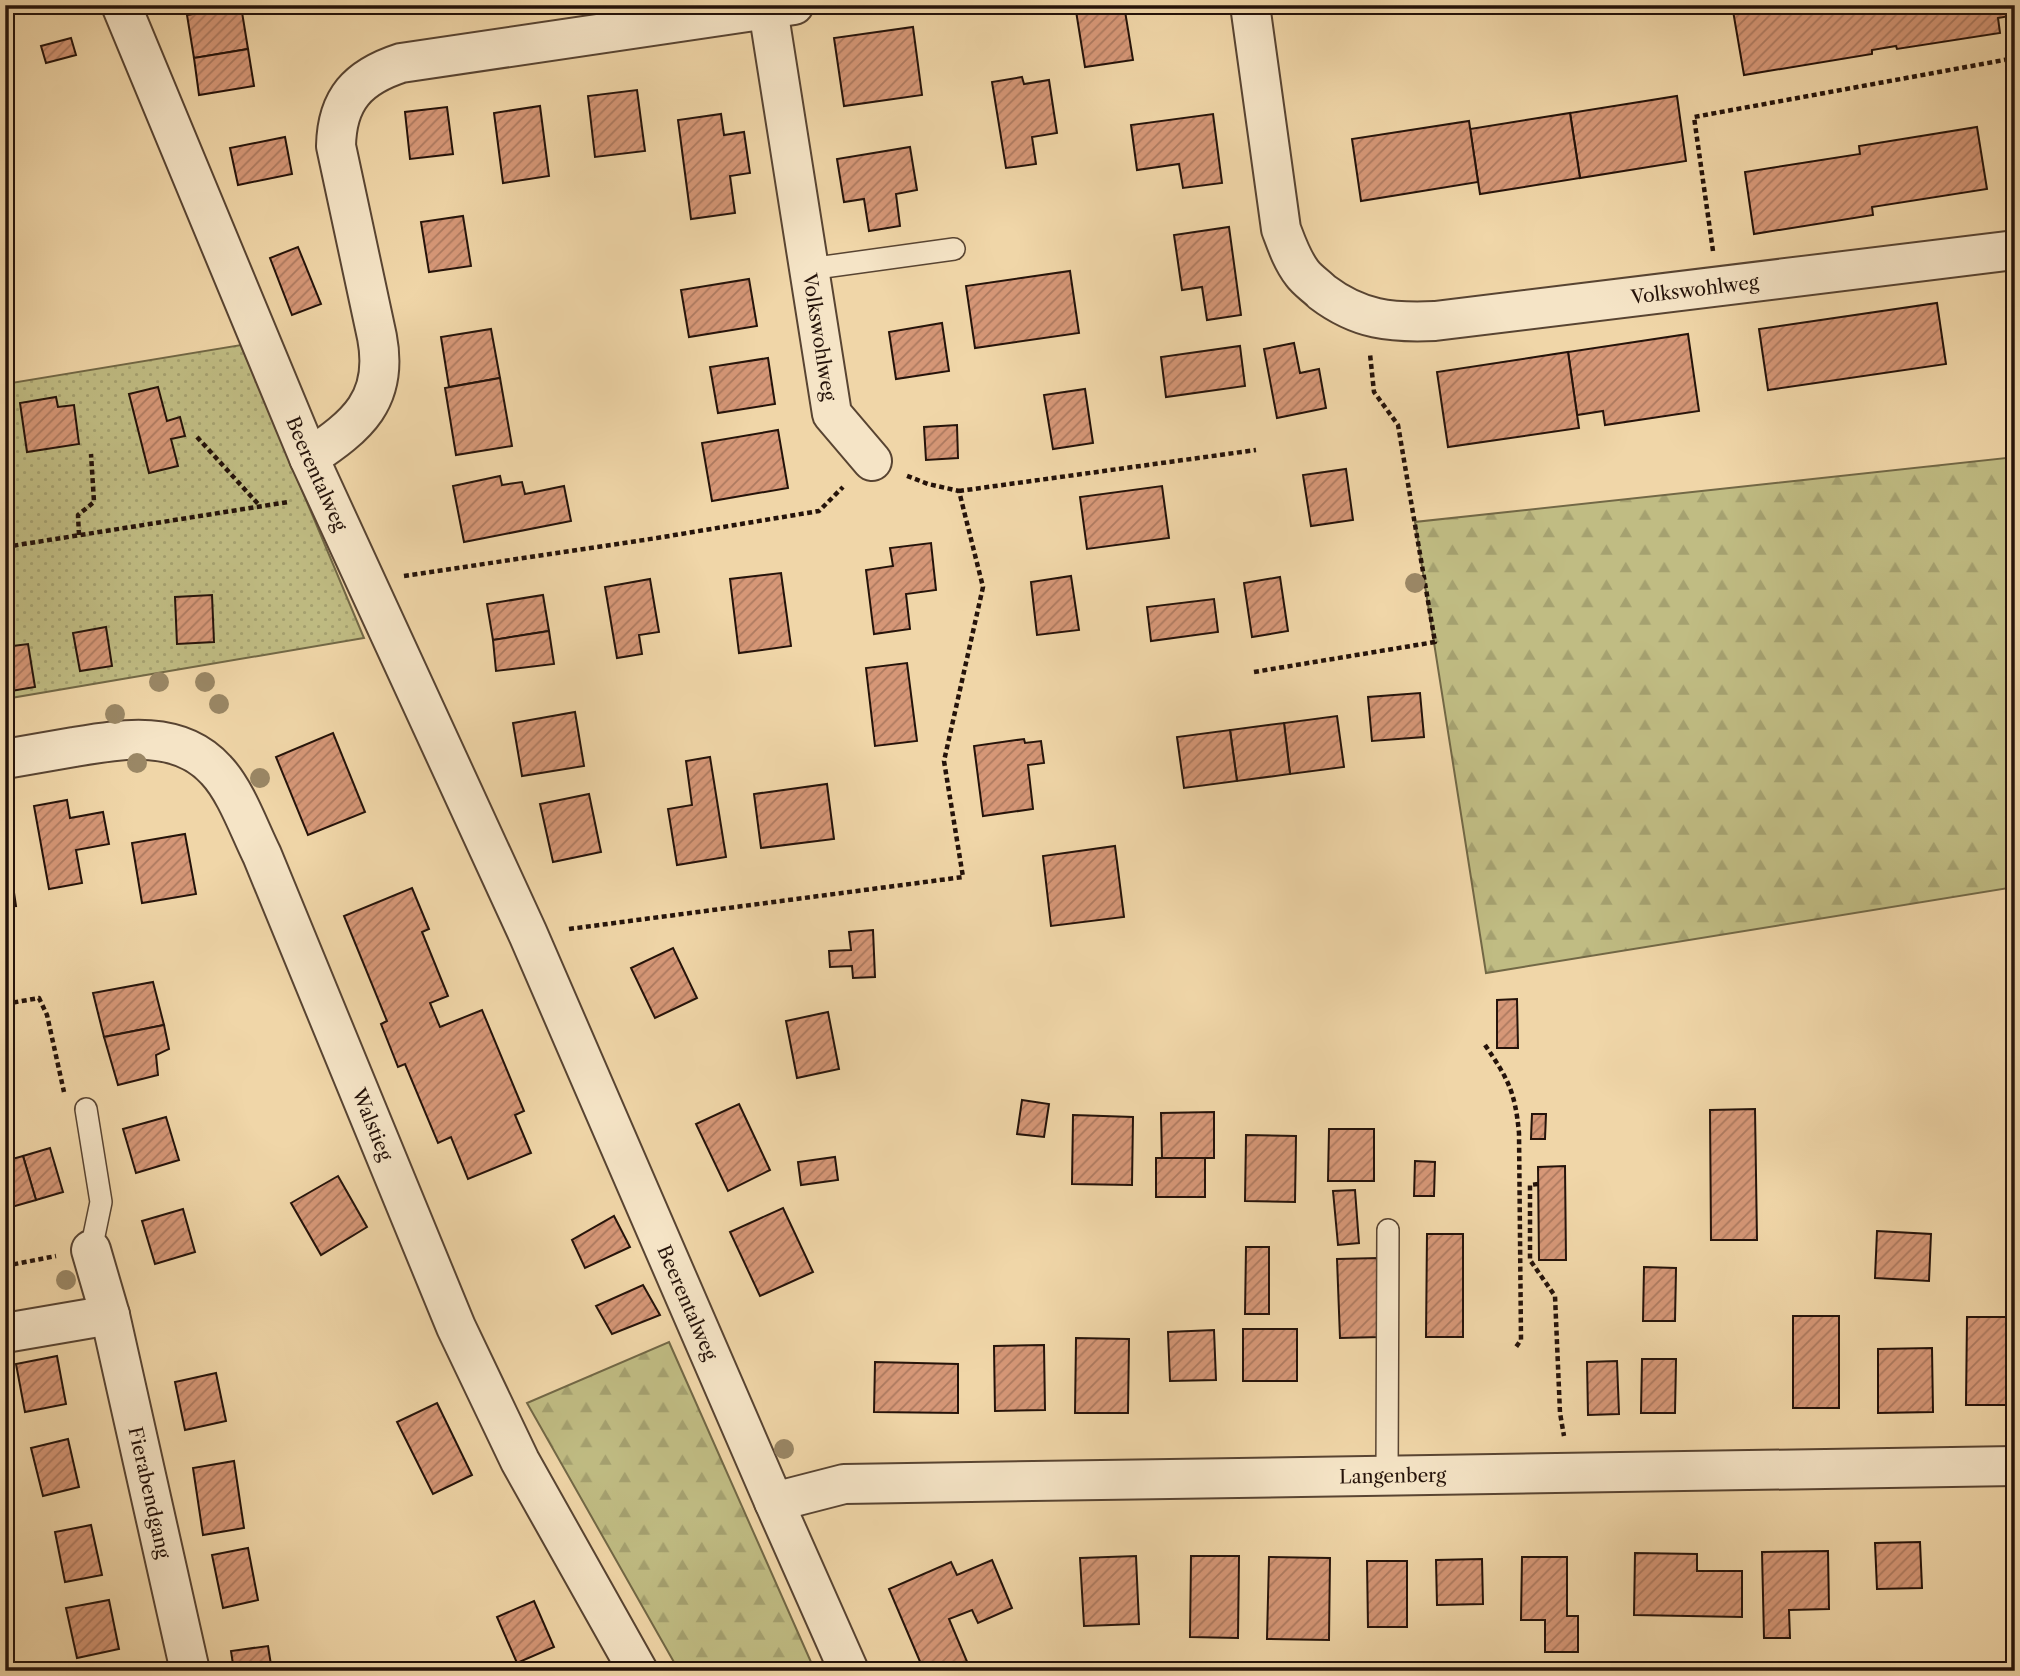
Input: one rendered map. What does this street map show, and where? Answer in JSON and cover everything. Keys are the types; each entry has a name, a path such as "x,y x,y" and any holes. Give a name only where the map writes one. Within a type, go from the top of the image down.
{"street":[{"name":"Beerentalweg","path":"121,5 309,458 528,934 849,1671"},
{"name":"Volkswohlweg","path":"1250,5 1281,229 1290,253 1303,275 1332,299 1359,314 1391,321 1435,321 2015,250"},
{"name":"Volkswohlweg","path":"309,458 348,431 358,419 369,404 380,372 381,355 336,146 338,115 354,91 375,73 401,63 781,7 809,269 832,414 872,461"},
{"name":"Walstieg","path":"5,759 112,741 158,740 177,745 197,755 216,769 231,791 262,855 456,1328 520,1461 638,1671"},
{"name":"Fierabendgang","path":"91,1250 110,1315 190,1671"},
{"path":"5,1333 110,1315"},
{"name":"Langenberg","path":"774,1502 844,1484 2015,1466"}],"lane":[{"path":"809,269 954,249"},
{"path":"86,1109 101,1202 91,1250"},
{"path":"1387,1475 1388,1230"}],"path":[{"path":"1718,286 1694,117 2015,58"},
{"path":"1254,672 1435,642 1398,425 1374,392 1370,348 1374,318"},
{"path":"197,438 260,506"},
{"path":"366,582 819,511 872,461 928,484 959,491 1256,450"},
{"path":"79,536 78,515 93,502 91,454"},
{"path":"528,934 963,877 944,761 982,587 959,491"},
{"path":"5,547 297,500"},
{"path":"5,1004 39,998"},
{"path":"1485,1045 1512,1090 1520,1133 1521,1340 1516,1347"},
{"path":"1538,1184 1530,1185 1530,1260 1555,1296 1564,1472"},
{"path":"5,1266 91,1250"}],"green space":[{"path":"241,345 364,638 5,699 5,384"},
{"path":"2015,457 2015,887 1486,973 1415,522"},
{"path":"669,1342 815,1671 679,1671 527,1403"}],"building":[{"path":"1124,5 1133,60 1085,67 1076,11"},
{"path":"1732,5 2015,5 2015,15 1998,18 2000,33 1897,49 1896,46 1872,50 1872,54 1744,75"},
{"path":"241,6 248,49 194,58 187,15"},
{"path":"913,27 922,95 844,106 834,38"},
{"path":"71,38 76,55 46,63 41,46"},
{"path":"248,49 254,86 199,95 194,58"},
{"path":"1022,77 1024,84 1049,80 1057,133 1032,137 1036,164 1006,168 992,82"},
{"path":"637,90 645,151 595,157 588,96"},
{"path":"1677,96 1686,161 1580,178 1570,113"},
{"path":"540,106 549,176 503,183 494,113"},
{"path":"447,107 453,154 410,159 405,112"},
{"path":"1570,113 1580,178 1480,194 1470,129"},
{"path":"721,114 724,135 744,132 750,173 730,176 735,213 691,219 678,120"},
{"path":"1213,114 1222,183 1183,188 1179,164 1137,170 1131,125"},
{"path":"1469,121 1478,182 1361,201 1352,139"},
{"path":"1977,127 1987,189 1872,207 1873,215 1754,234 1745,172 1860,154 1859,146"},
{"path":"285,137 292,174 238,185 230,148"},
{"path":"910,147 917,190 896,194 900,226 869,231 864,199 844,202 837,159"},
{"path":"463,216 471,266 429,272 421,222"},
{"path":"1229,227 1241,315 1207,320 1202,287 1182,290 1174,235"},
{"path":"298,247 321,304 292,315 270,258"},
{"path":"1070,271 1079,333 975,348 966,286"},
{"path":"749,279 757,326 689,337 681,290"},
{"path":"2011,294 2015,294 2015,334"},
{"path":"1937,303 1946,364 1768,390 1759,329"},
{"path":"942,323 949,371 896,379 889,332"},
{"path":"491,329 500,378 449,387 441,337"},
{"path":"1688,334 1699,411 1605,425 1603,411 1577,415 1568,352"},
{"path":"1294,343 1300,373 1319,369 1326,408 1277,418 1264,349"},
{"path":"1240,346 1245,386 1166,397 1161,357"},
{"path":"1568,352 1579,428 1448,447 1437,372"},
{"path":"768,358 775,404 718,413 710,367"},
{"path":"500,378 512,446 456,455 445,388"},
{"path":"158,387 167,421 180,417 185,436 171,439 178,466 149,473 129,394"},
{"path":"1085,389 1093,443 1053,449 1044,395"},
{"path":"56,397 58,407 74,405 79,444 27,452 20,403"},
{"path":"957,425 958,458 926,460 924,427"},
{"path":"778,430 788,488 712,501 702,443"},
{"path":"1346,469 1353,520 1311,526 1303,475"},
{"path":"500,476 502,485 522,482 525,494 564,486 571,521 464,542 453,486"},
{"path":"1162,486 1169,538 1087,549 1080,497"},
{"path":"931,543 936,590 906,594 910,629 874,634 866,570 893,566 890,548"},
{"path":"781,573 791,646 739,653 730,579"},
{"path":"1071,576 1079,630 1037,635 1031,582"},
{"path":"1280,577 1288,631 1252,637 1244,583"},
{"path":"650,579 659,632 639,635 642,654 617,658 605,587"},
{"path":"212,595 214,642 177,644 175,597"},
{"path":"543,595 549,631 493,640 487,604"},
{"path":"1214,599 1218,632 1151,641 1147,607"},
{"path":"106,627 112,666 80,671 73,633"},
{"path":"549,631 554,664 496,671 493,640"},
{"path":"28,644 35,687 5,692 5,647"},
{"path":"907,663 917,741 875,746 866,668"},
{"path":"1420,693 1424,737 1372,741 1368,697"},
{"path":"575,712 584,766 522,776 513,723"},
{"path":"1337,716 1344,767 1290,774 1284,723"},
{"path":"1284,723 1290,774 1237,781 1230,730"},
{"path":"1230,730 1237,781 1184,788 1177,737"},
{"path":"333,733 365,812 308,835 276,757"},
{"path":"1024,739 1025,743 1041,741 1044,763 1028,765 1033,809 983,816 974,746"},
{"path":"710,757 726,857 677,865 668,809 692,805 686,761"},
{"path":"827,784 834,839 761,848 754,794"},
{"path":"589,794 601,852 553,862 540,804"},
{"path":"67,800 70,818 103,812 109,844 76,850 82,883 49,889 34,806"},
{"path":"5,832 16,906 5,907"},
{"path":"185,834 196,894 142,903 132,843"},
{"path":"1115,846 1124,917 1051,926 1043,856"},
{"path":"412,888 429,929 422,932 448,996 430,1003 440,1027 482,1010 524,1111 515,1115 531,1153 468,1179 451,1137 438,1143 405,1064 398,1067 381,1024 387,1021 344,916"},
{"path":"873,930 875,977 853,978 852,966 830,967 829,951 851,950 849,932"},
{"path":"673,948 697,998 655,1018 631,968"},
{"path":"153,982 164,1025 104,1037 93,993"},
{"path":"1517,999 1518,1048 1497,1048 1497,1000"},
{"path":"828,1012 839,1069 797,1078 786,1021"},
{"path":"164,1025 169,1049 156,1055 158,1075 118,1085 104,1037"},
{"path":"1022,1100 1049,1104 1044,1137 1017,1134"},
{"path":"739,1104 770,1170 728,1191 696,1124"},
{"path":"1755,1109 1757,1240 1711,1240 1710,1110"},
{"path":"1214,1112 1214,1158 1162,1158 1161,1113"},
{"path":"1532,1114 1546,1114 1545,1139 1531,1139"},
{"path":"1073,1115 1133,1117 1132,1185 1072,1184"},
{"path":"166,1117 179,1160 136,1173 123,1129"},
{"path":"1329,1129 1374,1129 1374,1181 1328,1181"},
{"path":"1246,1135 1296,1136 1295,1202 1245,1201"},
{"path":"50,1148 63,1192 36,1200 23,1156"},
{"path":"23,1156 36,1200 8,1208 5,1198 5,1161"},
{"path":"835,1157 838,1180 801,1185 798,1162"},
{"path":"1156,1158 1205,1158 1205,1197 1156,1197"},
{"path":"1415,1161 1435,1162 1434,1196 1414,1196"},
{"path":"1565,1166 1566,1260 1539,1260 1538,1167"},
{"path":"338,1176 367,1227 321,1255 291,1203"},
{"path":"1355,1190 1359,1243 1338,1245 1333,1191"},
{"path":"783,1208 813,1272 760,1296 730,1232"},
{"path":"183,1209 195,1252 155,1264 142,1221"},
{"path":"614,1216 630,1247 585,1268 572,1240"},
{"path":"1877,1231 1931,1234 1929,1281 1875,1278"},
{"path":"1427,1234 1463,1234 1463,1337 1426,1337"},
{"path":"1246,1247 1269,1247 1269,1314 1245,1314"},
{"path":"1378,1258 1380,1337 1340,1338 1337,1259"},
{"path":"1644,1267 1676,1268 1675,1321 1643,1321"},
{"path":"643,1285 660,1315 612,1334 596,1306"},
{"path":"1793,1316 1839,1316 1839,1408 1793,1408"},
{"path":"1967,1317 2015,1317 2015,1405 1966,1405"},
{"path":"1243,1329 1297,1329 1297,1381 1243,1381"},
{"path":"1214,1330 1216,1380 1170,1381 1168,1332"},
{"path":"1076,1338 1129,1339 1128,1413 1075,1413"},
{"path":"1044,1345 1045,1410 995,1411 994,1346"},
{"path":"1932,1348 1933,1412 1878,1413 1878,1349"},
{"path":"57,1356 66,1404 25,1412 16,1364"},
{"path":"1642,1359 1676,1359 1675,1413 1641,1413"},
{"path":"1617,1361 1619,1414 1588,1415 1587,1362"},
{"path":"875,1362 958,1364 958,1413 874,1412"},
{"path":"216,1373 226,1421 185,1430 175,1382"},
{"path":"437,1403 472,1475 433,1494 397,1422"},
{"path":"68,1439 79,1487 43,1496 31,1448"},
{"path":"234,1461 244,1528 203,1535 193,1468"},
{"path":"91,1525 102,1575 65,1582 55,1532"},
{"path":"2010,1537 2015,1537 2015,1585 2014,1585"},
{"path":"1920,1542 1922,1588 1877,1589 1875,1543"},
{"path":"248,1548 258,1600 223,1608 212,1555"},
{"path":"1828,1551 1829,1609 1789,1610 1790,1638 1764,1638 1762,1552"},
{"path":"1635,1553 1697,1554 1697,1571 1742,1571 1742,1617 1634,1615"},
{"path":"1136,1556 1139,1624 1084,1626 1080,1558"},
{"path":"1191,1556 1239,1556 1238,1638 1190,1637"},
{"path":"1269,1557 1330,1558 1329,1640 1267,1639"},
{"path":"1522,1557 1567,1557 1567,1616 1578,1616 1578,1652 1545,1652 1545,1620 1521,1620"},
{"path":"1482,1559 1483,1604 1437,1605 1436,1560"},
{"path":"992,1560 1012,1608 978,1623 972,1610 949,1619 971,1671 924,1671 889,1589 951,1562 957,1575"},
{"path":"1367,1561 1407,1561 1407,1627 1368,1627"},
{"path":"109,1600 119,1649 77,1658 66,1608"},
{"path":"534,1601 554,1647 517,1663 497,1617"},
{"path":"268,1646 272,1671 234,1671 231,1651"}]}
